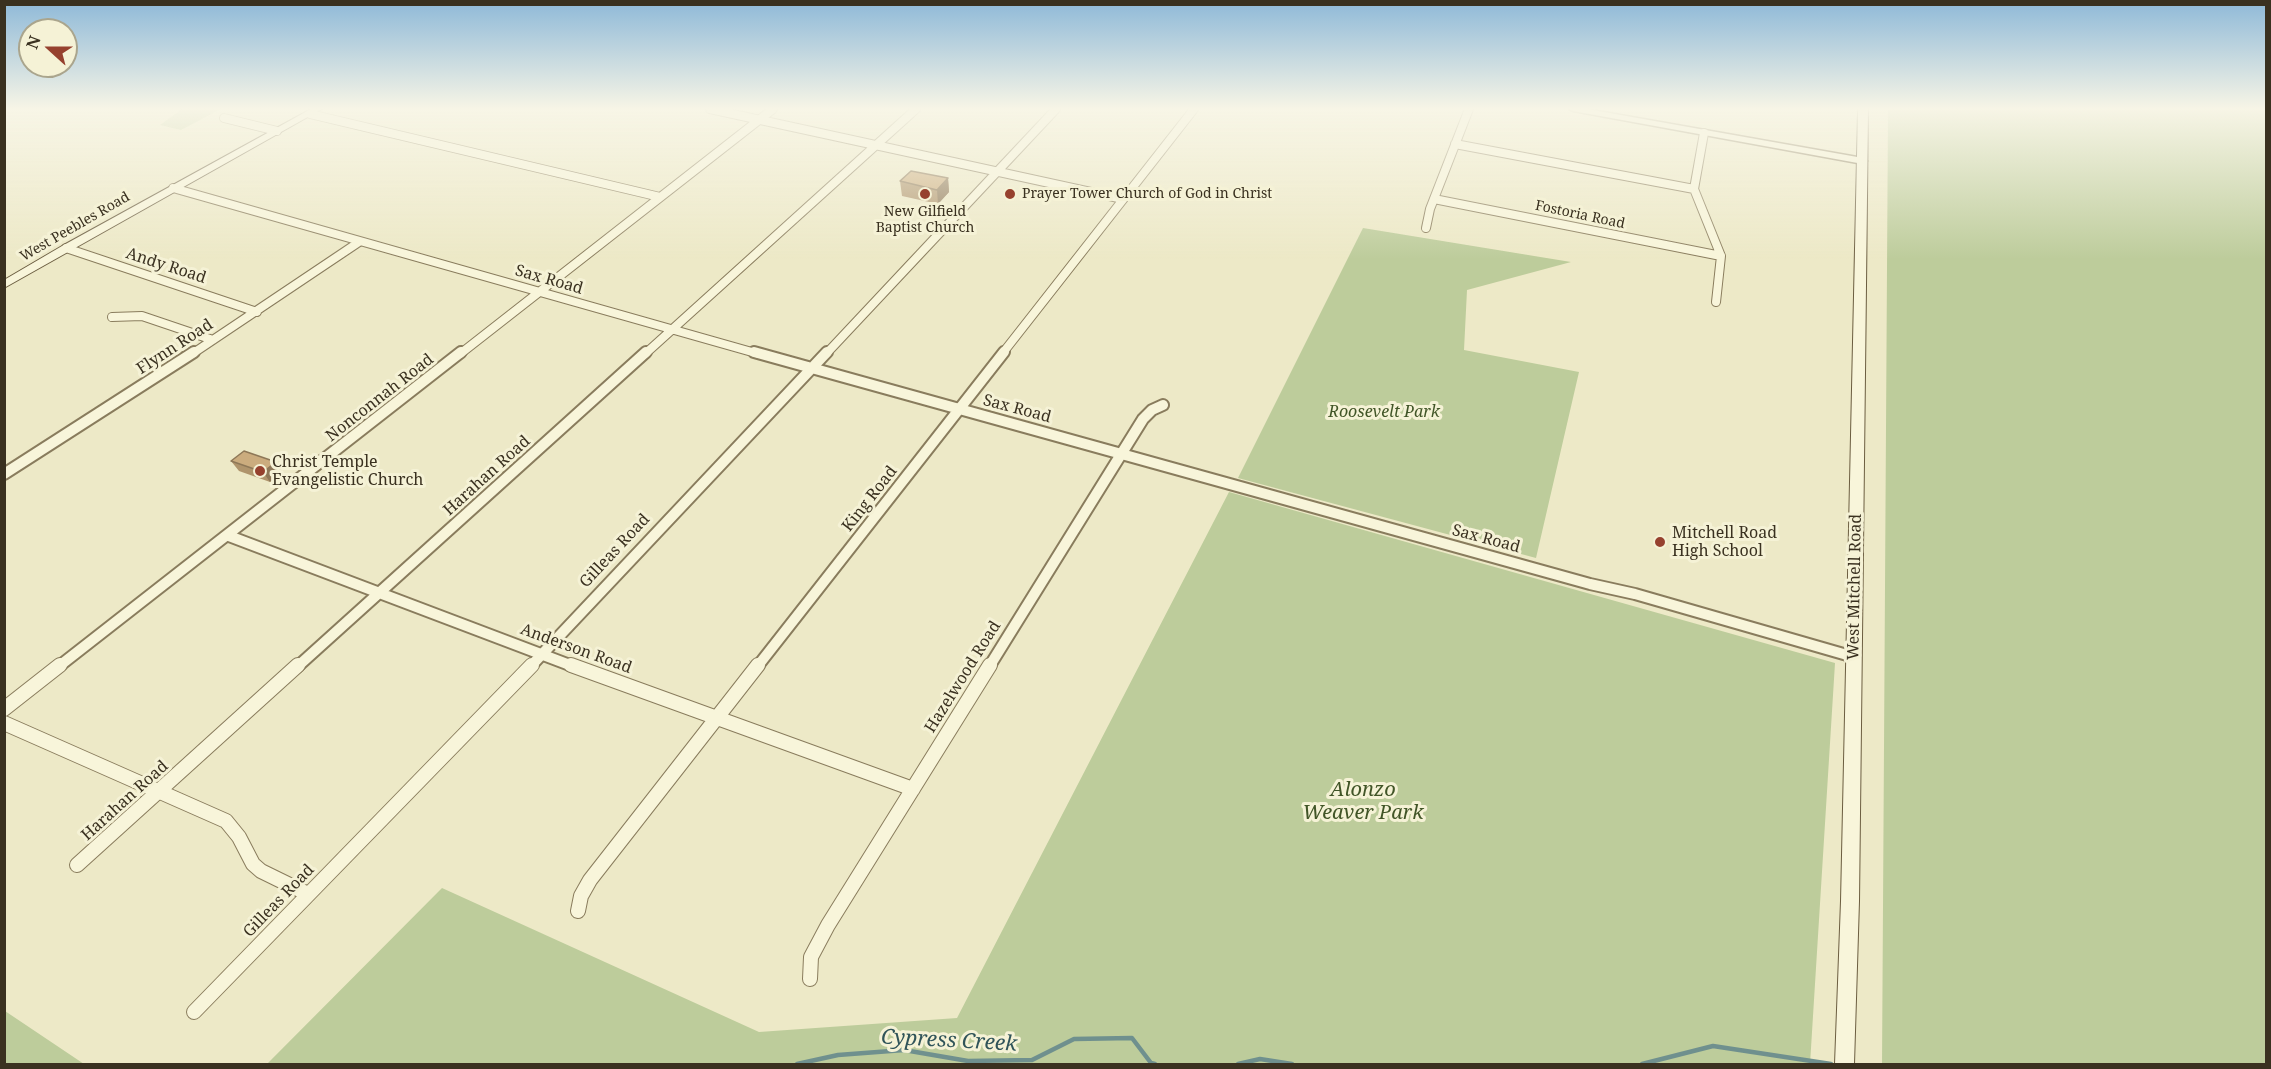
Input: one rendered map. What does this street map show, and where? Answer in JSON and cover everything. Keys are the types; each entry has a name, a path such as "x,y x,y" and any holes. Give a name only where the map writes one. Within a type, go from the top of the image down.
{"main road":[{"name":"West Peebles Road","path":"4,285 226,159"},
{"name":"West Mitchell Road","path":"1844,1065 1863,161"}],"street":[{"path":"507,159 660,197"},
{"name":"Nonconnah Road","path":"4,709 229,536 709,159"},
{"name":"Harahan Road","path":"77,865 861,159"},
{"path":"941,159 1123,199"},
{"name":"Gilleas Road","path":"194,1012 542,655 1009,159"},
{"name":"King Road","path":"578,911 581,896 590,880 1155,159"},
{"path":"1426,228 1449,159"},
{"path":"1534,159 1694,189"},
{"path":"1699,159 1694,189 1720,256 1716,302"},
{"path":"1851,159 1863,161"},
{"name":"Sax Road","path":"173,188 539,293 1854,657"},
{"name":"Fostoria Road","path":"1434,199 1720,256"},
{"name":"Flynn Road","path":"4,474 258,312 359,242"},
{"name":"Andy Road","path":"66,248 258,312"},
{"path":"112,317 142,316 213,340"},
{"name":"Hazelwood Road","path":"810,979 811,957 816,947 913,789 1146,414 1163,405"},
{"name":"Anderson Road","path":"229,536 542,655 913,789"},
{"path":"4,723 226,821 239,837 253,864 261,871 308,894"}],"green space":[{"path":"1888,159 2266,159 2266,1064 1882,1064"},
{"name":"Roosevelt Park","path":"1363,228 1571,262 1467,290 1464,350 1579,372 1536,558 1238,478"},
{"name":"Alonzo Weaver Park","path":"1229,492 1835,663 1810,1064 267,1064 442,888 759,1032 957,1018"},
{"path":"5,1011 84,1064 5,1064"}],"building":[{"path":"911,171 948,178 937,190 900,181"},
{"path":"244,451 276,462 263,472 231,461"}],"waterway":[{"name":"Cypress Creek","path":"797,1064 838,1055 904,1050 968,1061 1032,1060 1074,1039 1132,1038 1151,1063 1155,1064"},
{"name":"Cypress Creek","path":"1642,1064 1713,1046 1831,1064"},
{"name":"Cypress Creek","path":"1238,1064 1260,1059 1292,1064"}],"place":[{"name":"New Gilfield Baptist Church","path":"925,194"},
{"name":"Prayer Tower Church of God in Christ","path":"1010,194"},
{"name":"Christ Temple Evangelistic Church","path":"260,471"},
{"name":"Mitchell Road High School","path":"1660,542"}]}
